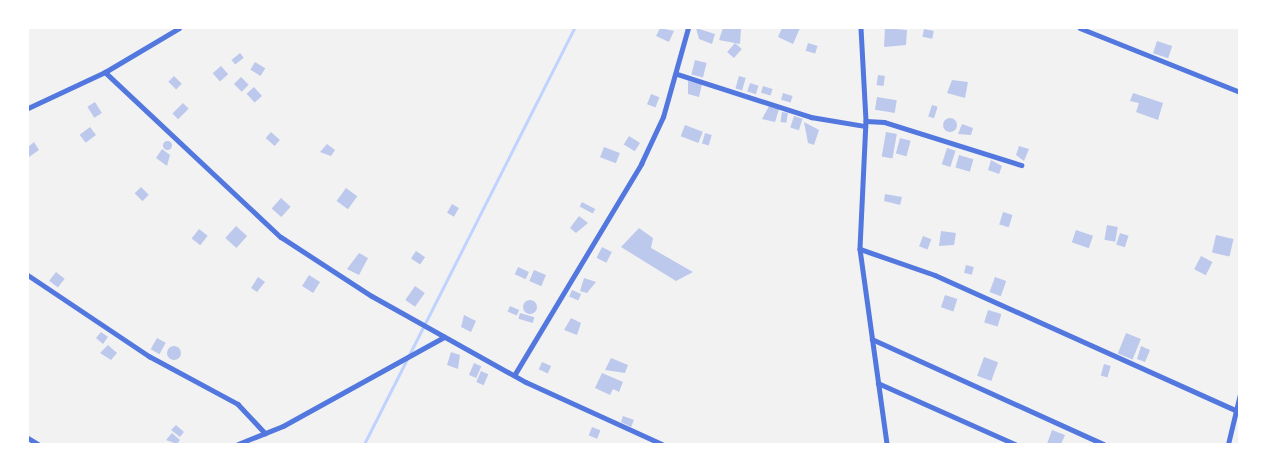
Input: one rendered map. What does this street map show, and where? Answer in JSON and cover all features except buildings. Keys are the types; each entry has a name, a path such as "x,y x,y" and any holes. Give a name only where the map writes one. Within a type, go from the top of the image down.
{"street":[{"path":"28,108 105,72 179,28"},
{"path":"515,374 641,164 663,117 677,74 688,28"},
{"path":"861,28 865,123 860,249 887,444"},
{"path":"1080,28 1240,92"},
{"path":"105,72 281,237 444,337 515,374 662,444"},
{"path":"677,74 811,117 865,123 884,122 1021,165"},
{"path":"860,249 935,275 1238,411"},
{"path":"28,275 149,356 238,404 265,433"},
{"path":"238,444 265,433 444,337"},
{"path":"872,339 1103,444"},
{"path":"878,383 1015,444"},
{"path":"1228,444 1238,411 1240,394"},
{"path":"28,438 38,444"}],"waterway":[{"path":"364,444 574,28"}]}
